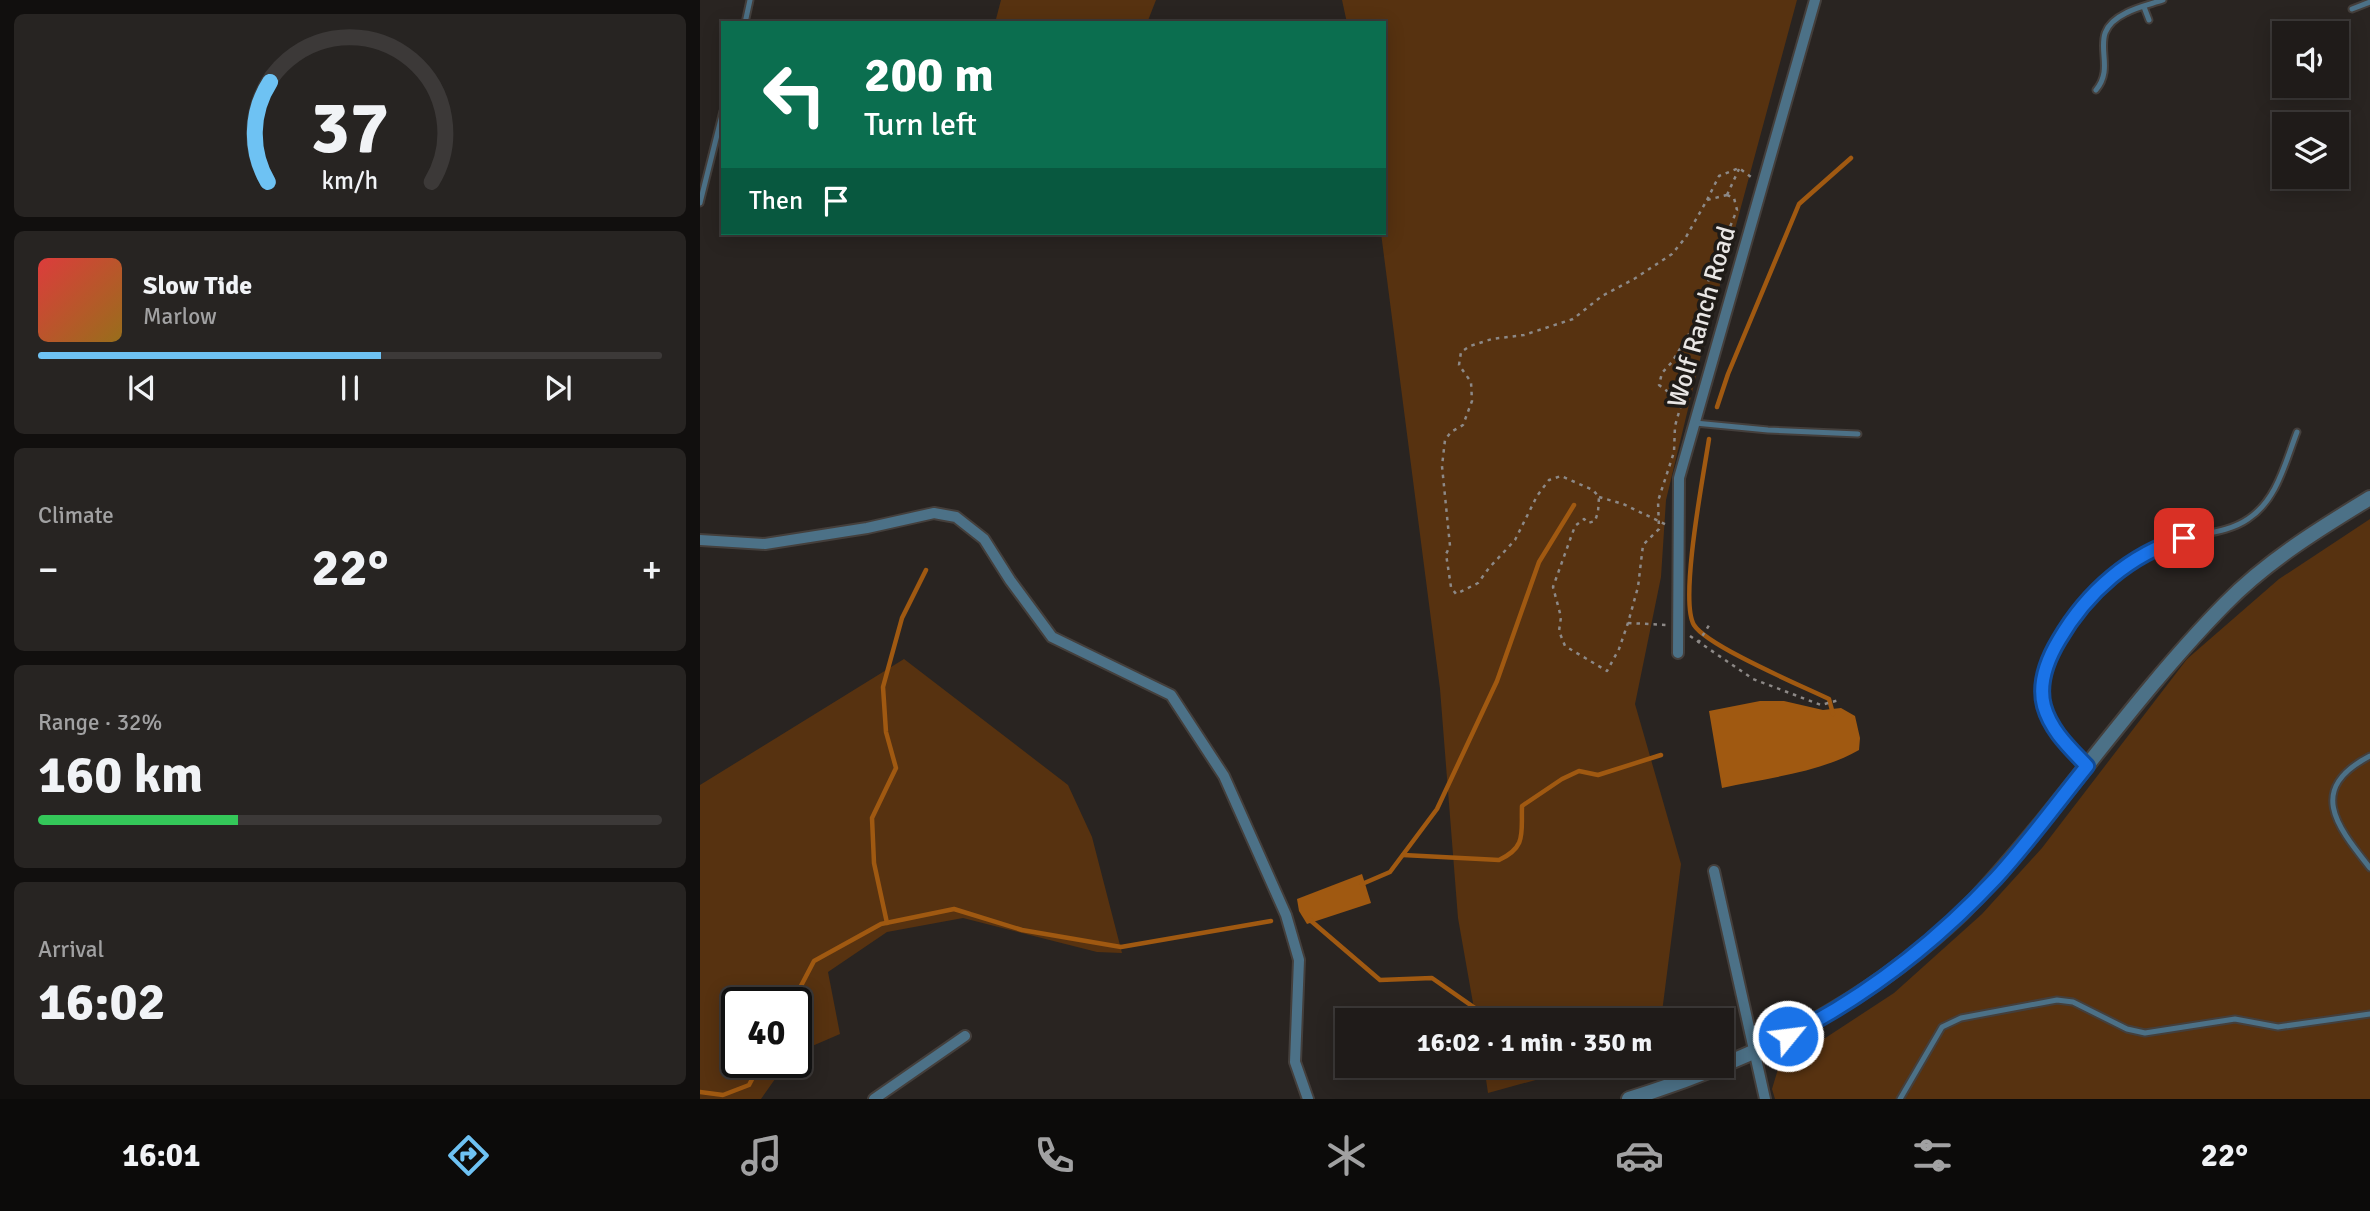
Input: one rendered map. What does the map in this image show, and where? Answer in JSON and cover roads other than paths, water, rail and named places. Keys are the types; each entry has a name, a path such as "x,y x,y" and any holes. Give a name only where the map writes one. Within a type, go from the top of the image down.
{"street":[{"name":"Wolf Ranch Road","path":"1678,653 1679,478 1815,0"},
{"path":"1629,1099 1682,1083 1805,1027 1851,1000 1917,952 1997,876 2189,642 2228,601 2319,529 2370,498"},
{"path":"700,540 765,544 867,528 934,513 956,517 984,539 1052,637 1171,695 1224,776 1286,915 1298,960 1294,1062 1308,1099"},
{"path":"1714,871 1765,1099"},
{"path":"874,1099 965,1035"}],"lane":[{"path":"745,21 750,0"},
{"path":"2096,90 2104,81 2102,41 2107,28 2124,13 2163,0"},
{"path":"2352,9 2370,2"},
{"path":"2144,7 2149,20"},
{"path":"700,203 721,119"},
{"path":"1695,423 1858,434"},
{"path":"2087,766 2056,732 2044,707 2042,694 2048,662 2065,630 2088,599 2129,564 2169,543 2239,524 2255,513 2275,490 2297,432"},
{"path":"2370,756 2349,768 2332,797 2333,814 2370,868"},
{"path":"1900,1099 1942,1027 1961,1018 2057,1000 2073,1002 2127,1030 2145,1033 2235,1019 2278,1027 2370,1014"}],"waterway":[{"path":"1717,407 1728,374 1799,204 1851,158"},
{"path":"1709,439 1691,564 1690,611 1694,625 1702,634 1735,654 1829,699 1833,714"},
{"path":"1362,884 1390,872 1437,809 1497,681 1539,562 1574,505"},
{"path":"887,923 874,863 872,818 896,768 886,732 883,687 902,618 926,570"},
{"path":"1403,855 1499,860 1514,850 1521,838 1522,806 1562,779 1579,771 1598,775 1661,755"},
{"path":"800,987 814,961 881,924 954,909 1022,930 1121,947 1271,921"},
{"path":"1310,920 1380,980 1432,978 1475,1008"},
{"path":"700,1092 723,1095 749,1085 753,1078"}]}
